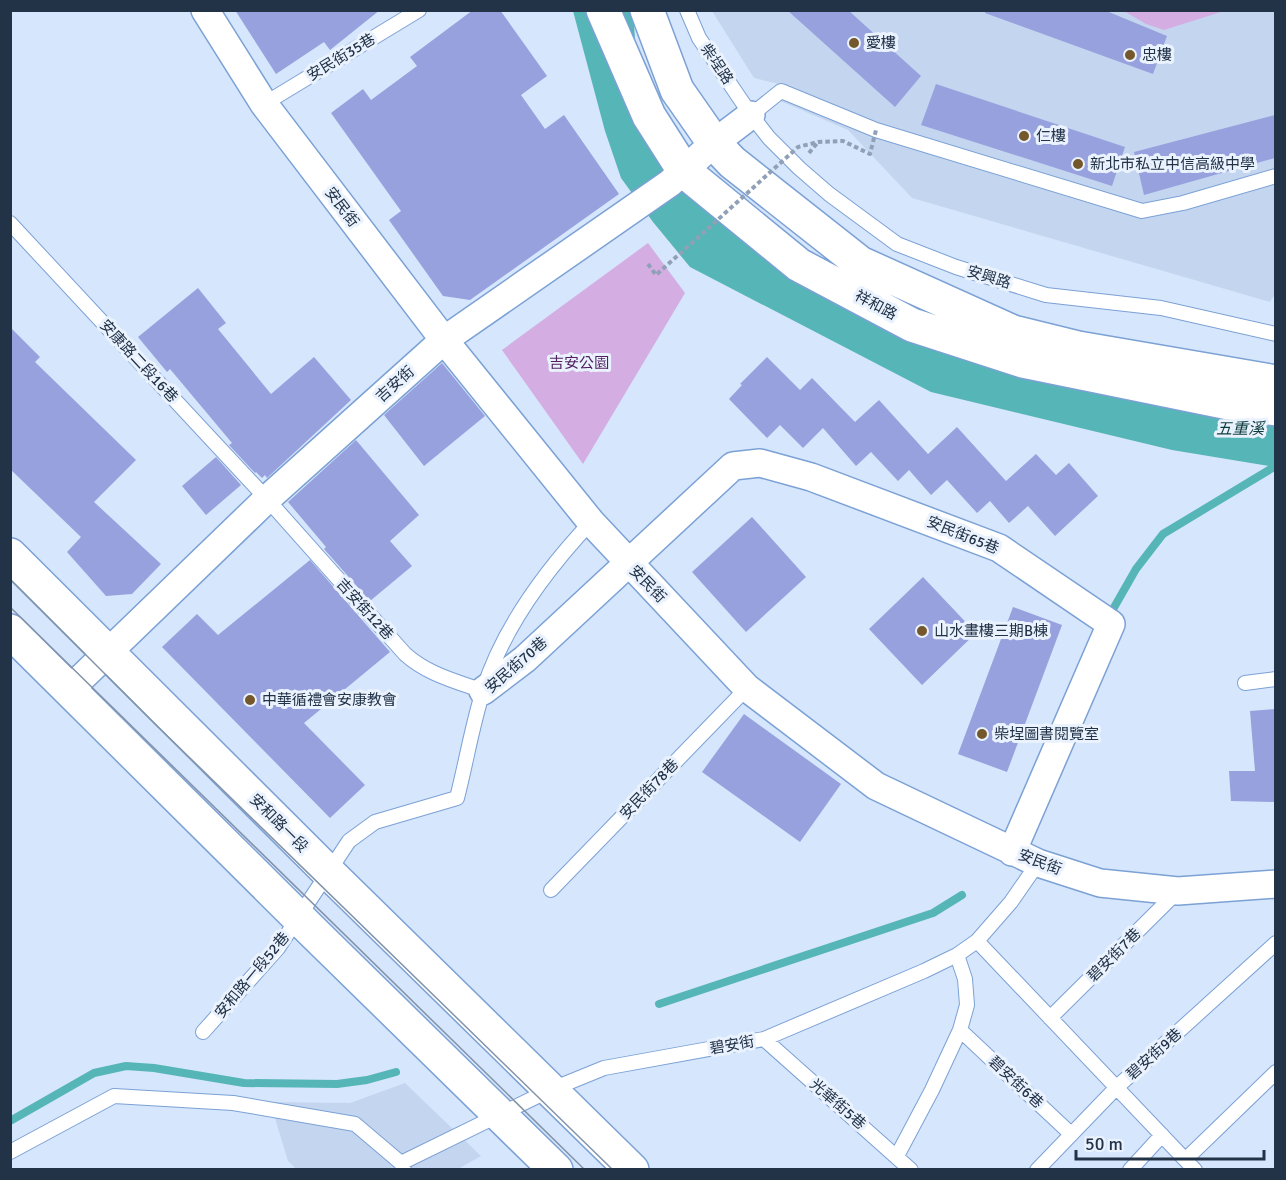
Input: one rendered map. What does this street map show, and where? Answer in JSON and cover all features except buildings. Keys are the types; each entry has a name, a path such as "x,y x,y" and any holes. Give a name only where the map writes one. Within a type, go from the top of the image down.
{"main road":[{"name":"祥和路","path":"603,10 677,177 799,264 912,325 1023,361 1218,401 1275,409"},
{"name":"祥和路","path":"647,10 677,90 714,143 732,162 860,263 1013,332 1078,348 1275,382"},
{"name":"安和路一段","path":"10,555 327,872 632,1170"},
{"path":"10,632 556,1170"}],"street":[{"name":"安民街","path":"205,10 264,104 444,340 591,522 747,688 876,786 1038,863 1100,883 1178,891 1275,884"},
{"name":"吉安街","path":"69,690 267,499 444,340 677,177 714,143 751,115"},
{"name":"安民街65巷","path":"628,563 733,466 759,463 811,477 999,548 1112,624 1012,852"},
{"name":"安民街70巷","path":"483,691 525,660 628,563"}],"lane":[{"name":"安民街35巷","path":"264,104 419,10"},
{"name":"柴埕路","path":"687,10 699,38 751,115"},
{"path":"751,115 781,91 876,130 1142,211 1183,203 1275,176"},
{"name":"安興路","path":"751,115 769,138 799,168 829,194 897,244 956,267 1046,295 1161,308 1275,334"},
{"name":"安康路二段16巷","path":"10,223 267,499"},
{"name":"吉安街12巷","path":"267,499 417,665 483,691"},
{"path":"483,691 497,655 528,600 562,553 591,522"},
{"path":"1245,683 1275,679"},
{"name":"安民街78巷","path":"552,890 747,688"},
{"name":"安民街70巷","path":"327,872 349,841 375,822 457,798 483,691"},
{"name":"碧安街","path":"403,1166 550,1090 604,1068 764,1039 957,956 977,941 1011,902 1038,863"},
{"name":"安和路一段52巷","path":"203,1032 278,948 327,872"},
{"name":"碧安街7巷","path":"1050,1018 1178,891"},
{"path":"977,941 1196,1170"},
{"name":"碧安街9巷","path":"1037,1170 1117,1087 1275,943"},
{"path":"897,1156 960,1030 967,1005 964,979 957,956"},
{"name":"碧安街6巷","path":"960,1030 1071,1134"},
{"name":"光華街5巷","path":"764,1039 911,1170"},
{"path":"1186,1159 1275,1072"},
{"path":"10,1152 114,1096 233,1103 356,1124 403,1166"},
{"path":"1130,1170 1162,1135"}],"path":[{"path":"648,264 656,275 798,147 818,142 843,141 870,154 876,130"}],"shaded area":[{"name":"新北市私立中信高級中學","path":"712,11 1275,11 1275,294 1270,302 912,198 848,130 778,100 783,85 754,78"},
{"path":"405,1083 481,1156 458,1169 296,1169 288,1161 270,1102 350,1103"}],"green space":[{"path":"1124,11 1224,11 1164,30 1146,24"},
{"name":"吉安公園","path":"648,243 685,293 583,464 502,350"}],"water":[{"name":"五重溪","path":"573,11 633,11 636,53 668,139 855,313 1275,399 1275,467 1172,450 931,392 690,267 621,178 605,131"}],"waterway":[{"path":"1112,611 1136,569 1163,534 1274,467 1276,461"},
{"path":"659,1004 933,913 962,895"},
{"path":"10,1121 94,1073 126,1066 154,1068 244,1083 337,1084 367,1080 396,1072"}],"tram line":[{"path":"10,579 154,723 613,1170"},
{"path":"10,607 585,1170"}],"place":[{"name":"愛樓","path":"854,43"},
{"name":"忠樓","path":"1130,55"},
{"name":"仁樓","path":"1024,136"},
{"name":"新北市私立中信高級中學","path":"1078,164"},
{"name":"山水畫樓三期B棟","path":"922,631"},
{"name":"中華循禮會安康教會","path":"250,700"},
{"name":"柴埕圖書閱覽室","path":"982,734"}]}
